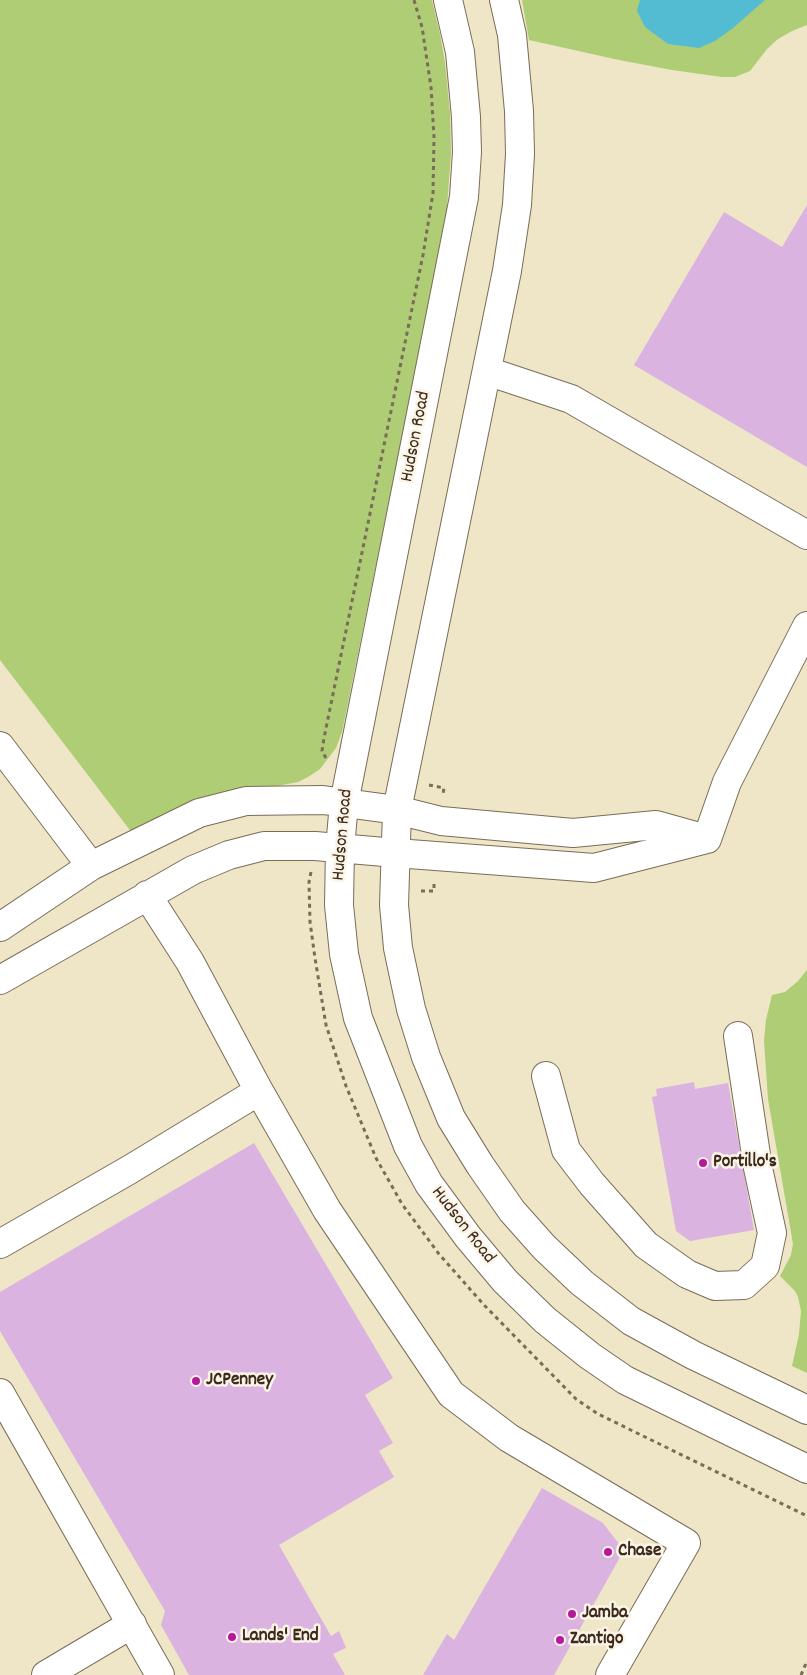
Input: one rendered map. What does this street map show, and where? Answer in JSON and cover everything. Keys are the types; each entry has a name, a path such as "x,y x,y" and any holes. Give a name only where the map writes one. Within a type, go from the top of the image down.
{"street":[{"name":"Hudson Road","path":"448,0 460,52 468,152 464,197 344,803 340,848 339,905 344,954 358,1018 408,1146 429,1184 505,1281 545,1320 625,1380 807,1469"},
{"path":"504,0 512,35 520,111 517,205 507,270 397,810 394,906 398,948 411,1009 426,1057 451,1118 480,1165 512,1211 544,1247 582,1283 631,1322 693,1355 807,1410"},
{"path":"486,371 571,399 807,535"},
{"path":"706,839 727,782 807,626"},
{"path":"0,746 91,866"},
{"path":"0,927 91,866 199,813 246,801 323,800 397,810 441,820 573,833 656,825 706,839"},
{"path":"0,980 193,870 229,855 264,846 316,846 594,868 706,839"},
{"path":"147,895 190,962 259,1091 327,1210 451,1394 509,1438 686,1543 610,1675"},
{"path":"546,1076 566,1150 592,1184 646,1244 687,1274 715,1286 744,1286 765,1266 772,1233 758,1168 738,1036"},
{"path":"0,1244 129,1170 259,1091"},
{"path":"0,1393 160,1675"},
{"path":"46,1675 132,1624"}],"path":[{"path":"328,762 322,751 323,744 423,256 433,194 434,137 431,87 422,27 414,0"},
{"path":"801,1675 807,1661"}],"green space":[{"path":"0,0 432,0 445,63 450,113 451,153 446,221 342,732 336,748 320,769 298,782 241,793 136,838 0,660"},
{"path":"522,0 807,0 807,25 778,39 767,49 750,71 735,77 722,77 619,60 529,40"},
{"path":"807,970 807,1373 792,1366 799,1334 801,1311 795,1291 780,1276 791,1255 793,1244 768,1099 764,1041 766,1020 772,995 785,992"}],"water":[{"path":"640,0 765,0 733,28 715,41 699,48 668,44 645,27 637,11"}],"building":[{"path":"807,205 807,467 634,365 724,212 782,247"},
{"name":"Portillo's","path":"694,1082 695,1089 728,1083 754,1230 690,1241 676,1231 652,1097 657,1096 656,1089"},
{"path":"254,1143 393,1378 365,1395 393,1443 379,1451 394,1477 279,1545 331,1636 339,1631 346,1648 333,1654 345,1675 189,1675 161,1625 165,1611 0,1331 0,1292"},
{"path":"542,1488 603,1523 622,1548 619,1559 554,1675 423,1675 447,1634 454,1640"}],"place":[{"name":"Portillo's","path":"703,1163"},
{"name":"JCPenney","path":"196,1381"},
{"name":"Chase","path":"608,1552"},
{"name":"Jamba","path":"572,1614"},
{"name":"Lands' End","path":"232,1637"},
{"name":"Zantigo","path":"560,1640"}]}
